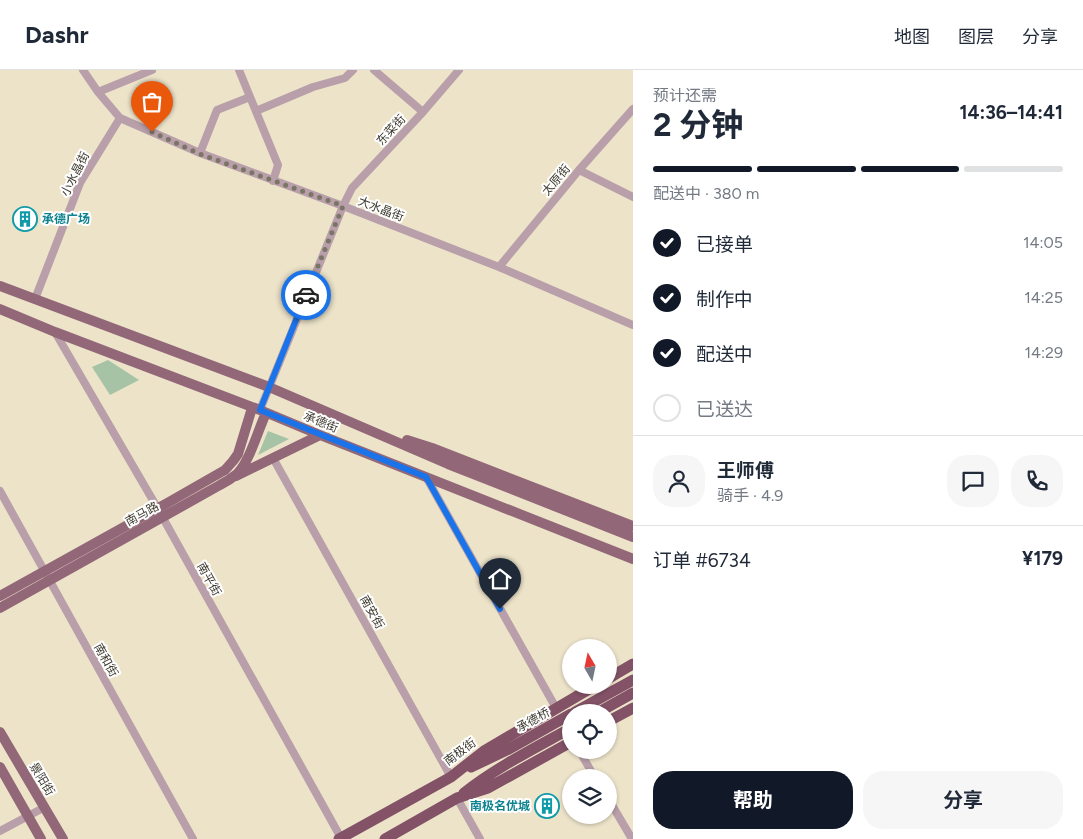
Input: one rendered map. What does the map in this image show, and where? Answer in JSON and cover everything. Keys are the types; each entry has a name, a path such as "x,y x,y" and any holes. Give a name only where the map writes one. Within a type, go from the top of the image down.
{"highway":[{"path":"618,673 633,664"},
{"path":"590,704 633,680"},
{"path":"613,704 633,693"},
{"name":"南极街","path":"340,838 451,777 484,751 580,694"},
{"path":"617,717 633,708"},
{"name":"承德桥","path":"451,777 509,749 562,719"},
{"name":"承德桥","path":"457,798 512,761 562,733"},
{"path":"385,839 457,798 488,788 562,747"}],"main road":[{"path":"0,286 269,387 448,464 633,537"},
{"name":"承德街","path":"0,309 633,559"},
{"name":"南马路","path":"0,608 47,576 160,513 235,475 241,469 248,456 259,410"},
{"name":"南马路","path":"160,513 225,470 238,454 259,410"},
{"path":"346,420 432,448 633,526"},
{"path":"226,481 320,435"},
{"name":"南马路","path":"0,596 47,576"},
{"name":"景阳街","path":"0,732 63,839"},
{"path":"0,767 41,839"}],"street":[{"name":"大水晶街","path":"83,70 98,92 120,118 200,154 343,206 499,267 633,325"},
{"path":"98,92 152,70"},
{"path":"239,70 278,165 273,181"},
{"path":"256,111 313,87 345,78 353,70"},
{"path":"374,70 423,112"},
{"name":"东菜街","path":"259,410 352,188 460,70"},
{"path":"200,154 217,110 250,97"},
{"name":"太原街","path":"499,267 579,170 633,109"},
{"name":"小水晶街","path":"35,300 80,184 120,118"},
{"path":"579,170 633,197"},
{"name":"南平街","path":"55,332 160,513 340,838"},
{"name":"南安街","path":"274,458 451,777"},
{"path":"426,477 556,708"},
{"name":"南和街","path":"0,490 193,839"},
{"path":"457,798 480,839"},
{"path":"0,831 44,807"},
{"path":"617,814 632,839"}],"green space":[{"path":"108,360 139,380 110,395 92,367"},
{"path":"268,431 289,439 258,455"}],"way so far":[{"path":"152,132 200,154 343,206 306,295"}],"place":[{"name":"承德广场","path":"25,219"},
{"name":"南极名优城","path":"547,806"}],"route":[{"path":"306,295 260,410 426,477 500,609"}]}
